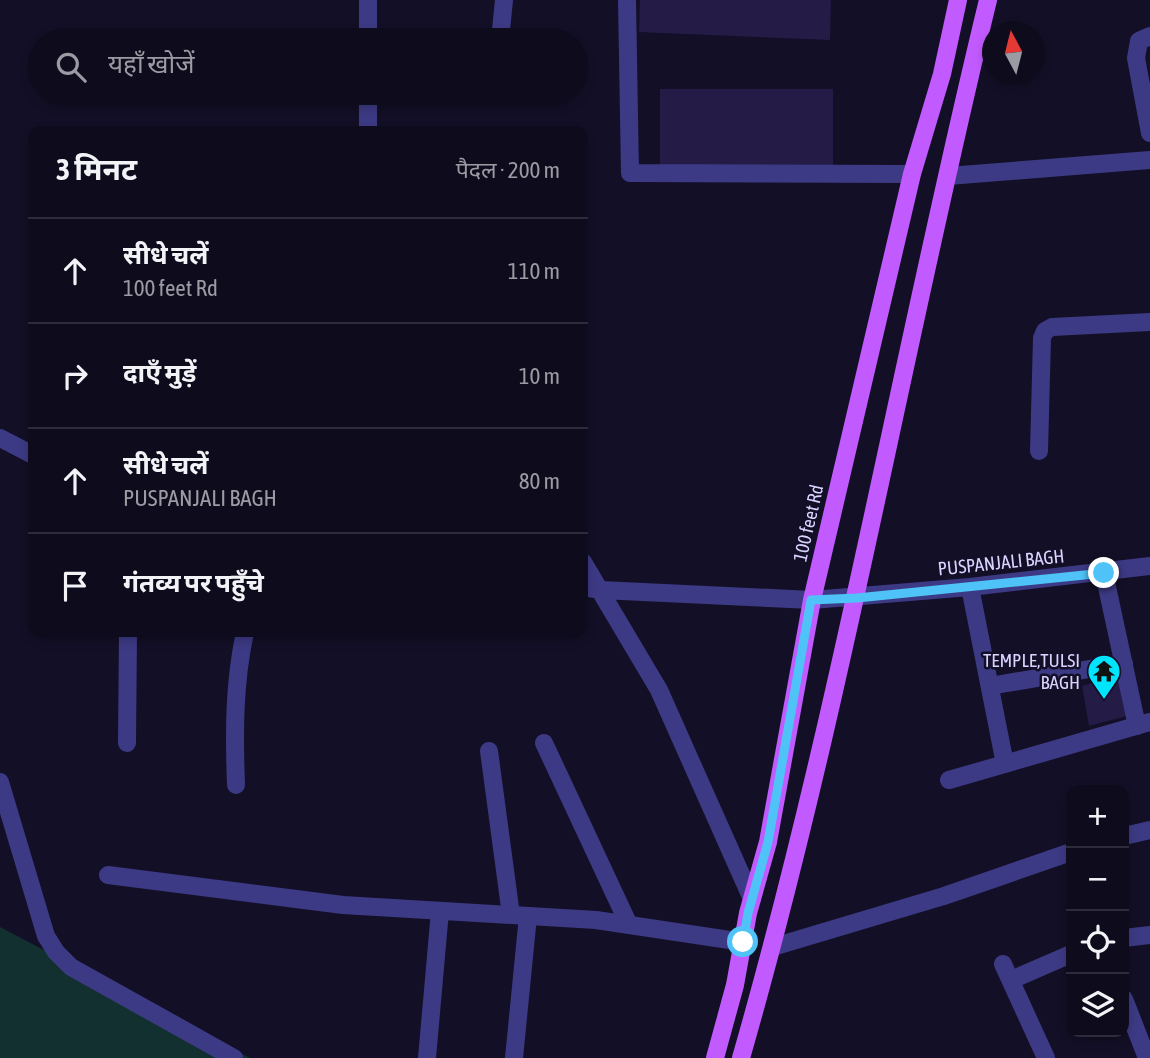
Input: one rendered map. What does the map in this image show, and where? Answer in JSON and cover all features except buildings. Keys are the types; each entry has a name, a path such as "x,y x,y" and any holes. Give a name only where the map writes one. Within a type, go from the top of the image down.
{"main road":[{"name":"100 feet Rd","path":"715,1058 768,842 811,600 912,174 942,75 958,0"},
{"path":"741,1058 773,947 857,598 988,0"}],"street":[{"path":"368,0 368,28"},
{"path":"502,28 505,0"},
{"path":"626,0 629,173 912,174"},
{"path":"1150,36 1139,41 1136,58 1150,133"},
{"path":"368,105 368,126"},
{"path":"948,176 1150,160"},
{"path":"1039,451 1042,338 1045,331 1052,327 1150,322"},
{"path":"0,438 28,452"},
{"name":"PUSPANJALI BAGH","path":"588,588 811,600 970,587 1150,566"},
{"path":"588,570 659,690 752,899"},
{"path":"949,780 1144,724 1124,663 1104,573"},
{"path":"970,587 1005,764"},
{"path":"127,743 128,637"},
{"path":"236,785 233,722 244,637"},
{"path":"990,686 1124,663"},
{"path":"544,743 629,925"},
{"path":"489,751 519,915 514,1058"},
{"path":"0,782 46,936 56,953 71,967 228,1057"},
{"path":"1129,835 1150,830"},
{"path":"773,947 944,896 1066,854"},
{"path":"108,875 342,905 596,920 743,942"},
{"path":"426,1058 440,911"},
{"path":"1129,937 1150,935"},
{"path":"1011,980 1066,956"},
{"path":"1003,964 1046,1058"},
{"path":"1129,1012 1147,1058"}],"green space":[{"path":"0,927 250,1058 0,1058"}],"place":[{"name":"TEMPLE,TULSI BAGH","path":"1104,701"}],"route":[{"path":"743,942 748,913 768,842 811,600 857,598 1104,573"}]}
